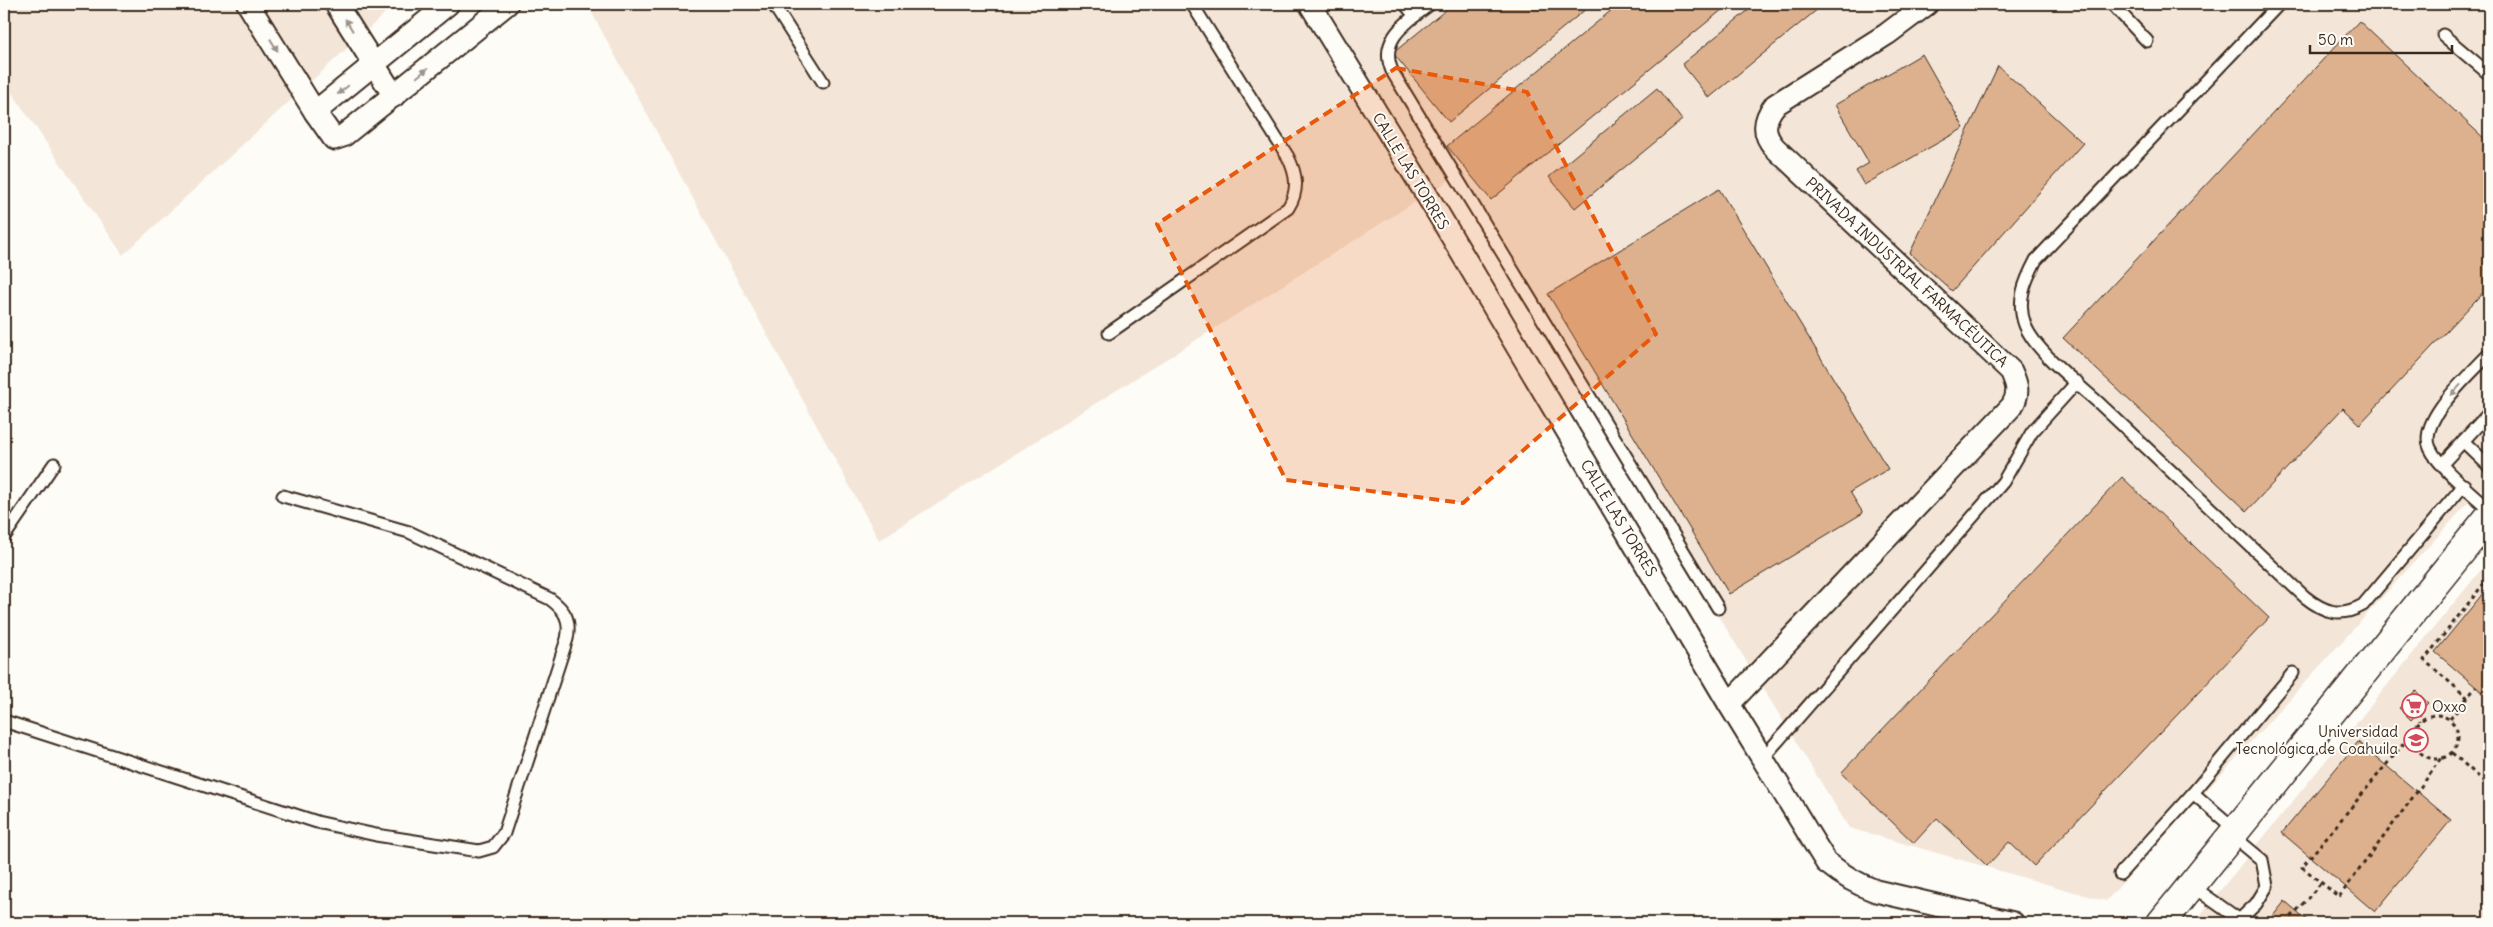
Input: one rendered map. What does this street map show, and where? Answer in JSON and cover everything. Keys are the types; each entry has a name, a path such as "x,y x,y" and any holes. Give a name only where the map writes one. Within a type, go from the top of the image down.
{"street":[{"path":"336,4 394,96"},
{"path":"315,112 448,4"},
{"path":"257,7 315,112 330,136 334,139 343,136 507,4"},
{"name":"CALLE LAS TORRES","path":"1310,4 1444,224 1762,759 1826,862 1842,875 1876,891 2013,923"},
{"name":"PRIVADA INDUSTRIAL FARMACÉUTICA","path":"1729,704 2012,406 2017,398 2018,384 2011,370 1775,148 1768,140 1765,130 1765,122 1775,105 1887,34 1927,4"},
{"path":"2161,923 2489,517"}],"lane":[{"path":"773,4 822,82"},
{"path":"1109,333 1288,208 1296,196 1293,167 1288,157 1192,4"},
{"path":"1405,4 1415,16"},
{"path":"1430,4 1415,16 1390,42 1387,51 1387,61 1718,608"},
{"path":"2112,4 2147,41"},
{"path":"2280,4 2036,260 2024,283 2021,307 2024,324 2032,340 2305,597 2330,612 2347,612 2363,605 2464,485"},
{"path":"2443,34 2489,74"},
{"path":"2489,354 2436,414 2428,439 2430,448 2442,464 2489,509"},
{"path":"1762,759 2003,482 2032,432 2077,382"},
{"path":"2442,464 2489,413"},
{"path":"2463,441 2489,466"},
{"path":"4,537 54,464"},
{"path":"4,721 318,822 376,835 479,851 493,846 504,833 567,639 569,630 566,616 560,606 550,599 434,542 362,517 283,496"},
{"path":"2120,874 2194,793 2293,673"},
{"path":"2192,886 2239,922 2256,904 2267,886 2262,860 2194,793"}],"path":[{"path":"2468,698 2424,660 2489,577"},
{"path":"2450,719 2476,687"},
{"path":"2419,712 2420,721"},
{"path":"2414,731 2413,738 2419,752 2432,759 2442,758 2452,753 2458,739 2458,732 2450,719 2436,714 2429,715 2420,721 2414,731 2302,868 2339,897 2442,758"},
{"path":"2452,753 2489,786"},
{"path":"2286,923 2321,883"},
{"path":"2194,923 2197,919 2215,921"}],"highlighted area":[{"path":"1396,68 1527,92 1656,334 1463,503 1286,480 1157,224"}],"shaded area":[{"path":"4,4 395,4 123,255 4,81"},
{"path":"587,4 2489,4 2489,480 2106,901 1849,828 1450,180 879,540"},
{"name":"Universidad Tecnológica de Coahuila","path":"2489,560 2489,923 2194,923 2197,919"}],"building":[{"path":"1453,4 1592,4 1449,122 1393,53"},
{"path":"1619,4 1729,4 1491,200 1447,146"},
{"path":"1756,4 1824,4 1709,98 1682,64"},
{"path":"2359,21 2489,143 2489,286 2360,424 2343,408 2247,511 2063,338"},
{"path":"1922,54 1964,128 1864,185 1856,171 1869,163 1835,105"},
{"path":"1998,66 2083,143 1952,291 1910,253"},
{"path":"1657,88 1682,120 1575,208 1549,177"},
{"path":"1719,189 1888,469 1850,492 1863,513 1729,594 1548,294"},
{"path":"2122,477 2269,618 2034,866 2009,842 1987,866 1937,818 1914,843 1841,773"},
{"path":"2489,586 2489,698 2435,652"},
{"name":"Oxxo","path":"2416,691 2428,703 2411,720 2399,708"},
{"path":"2358,742 2451,820 2375,912 2282,833"},
{"path":"2285,901 2307,920 2304,923 2268,922"}],"place":[{"name":"Oxxo","path":"2414,706"},
{"name":"Universidad Tecnológica de Coahuila","path":"2416,740"}]}
